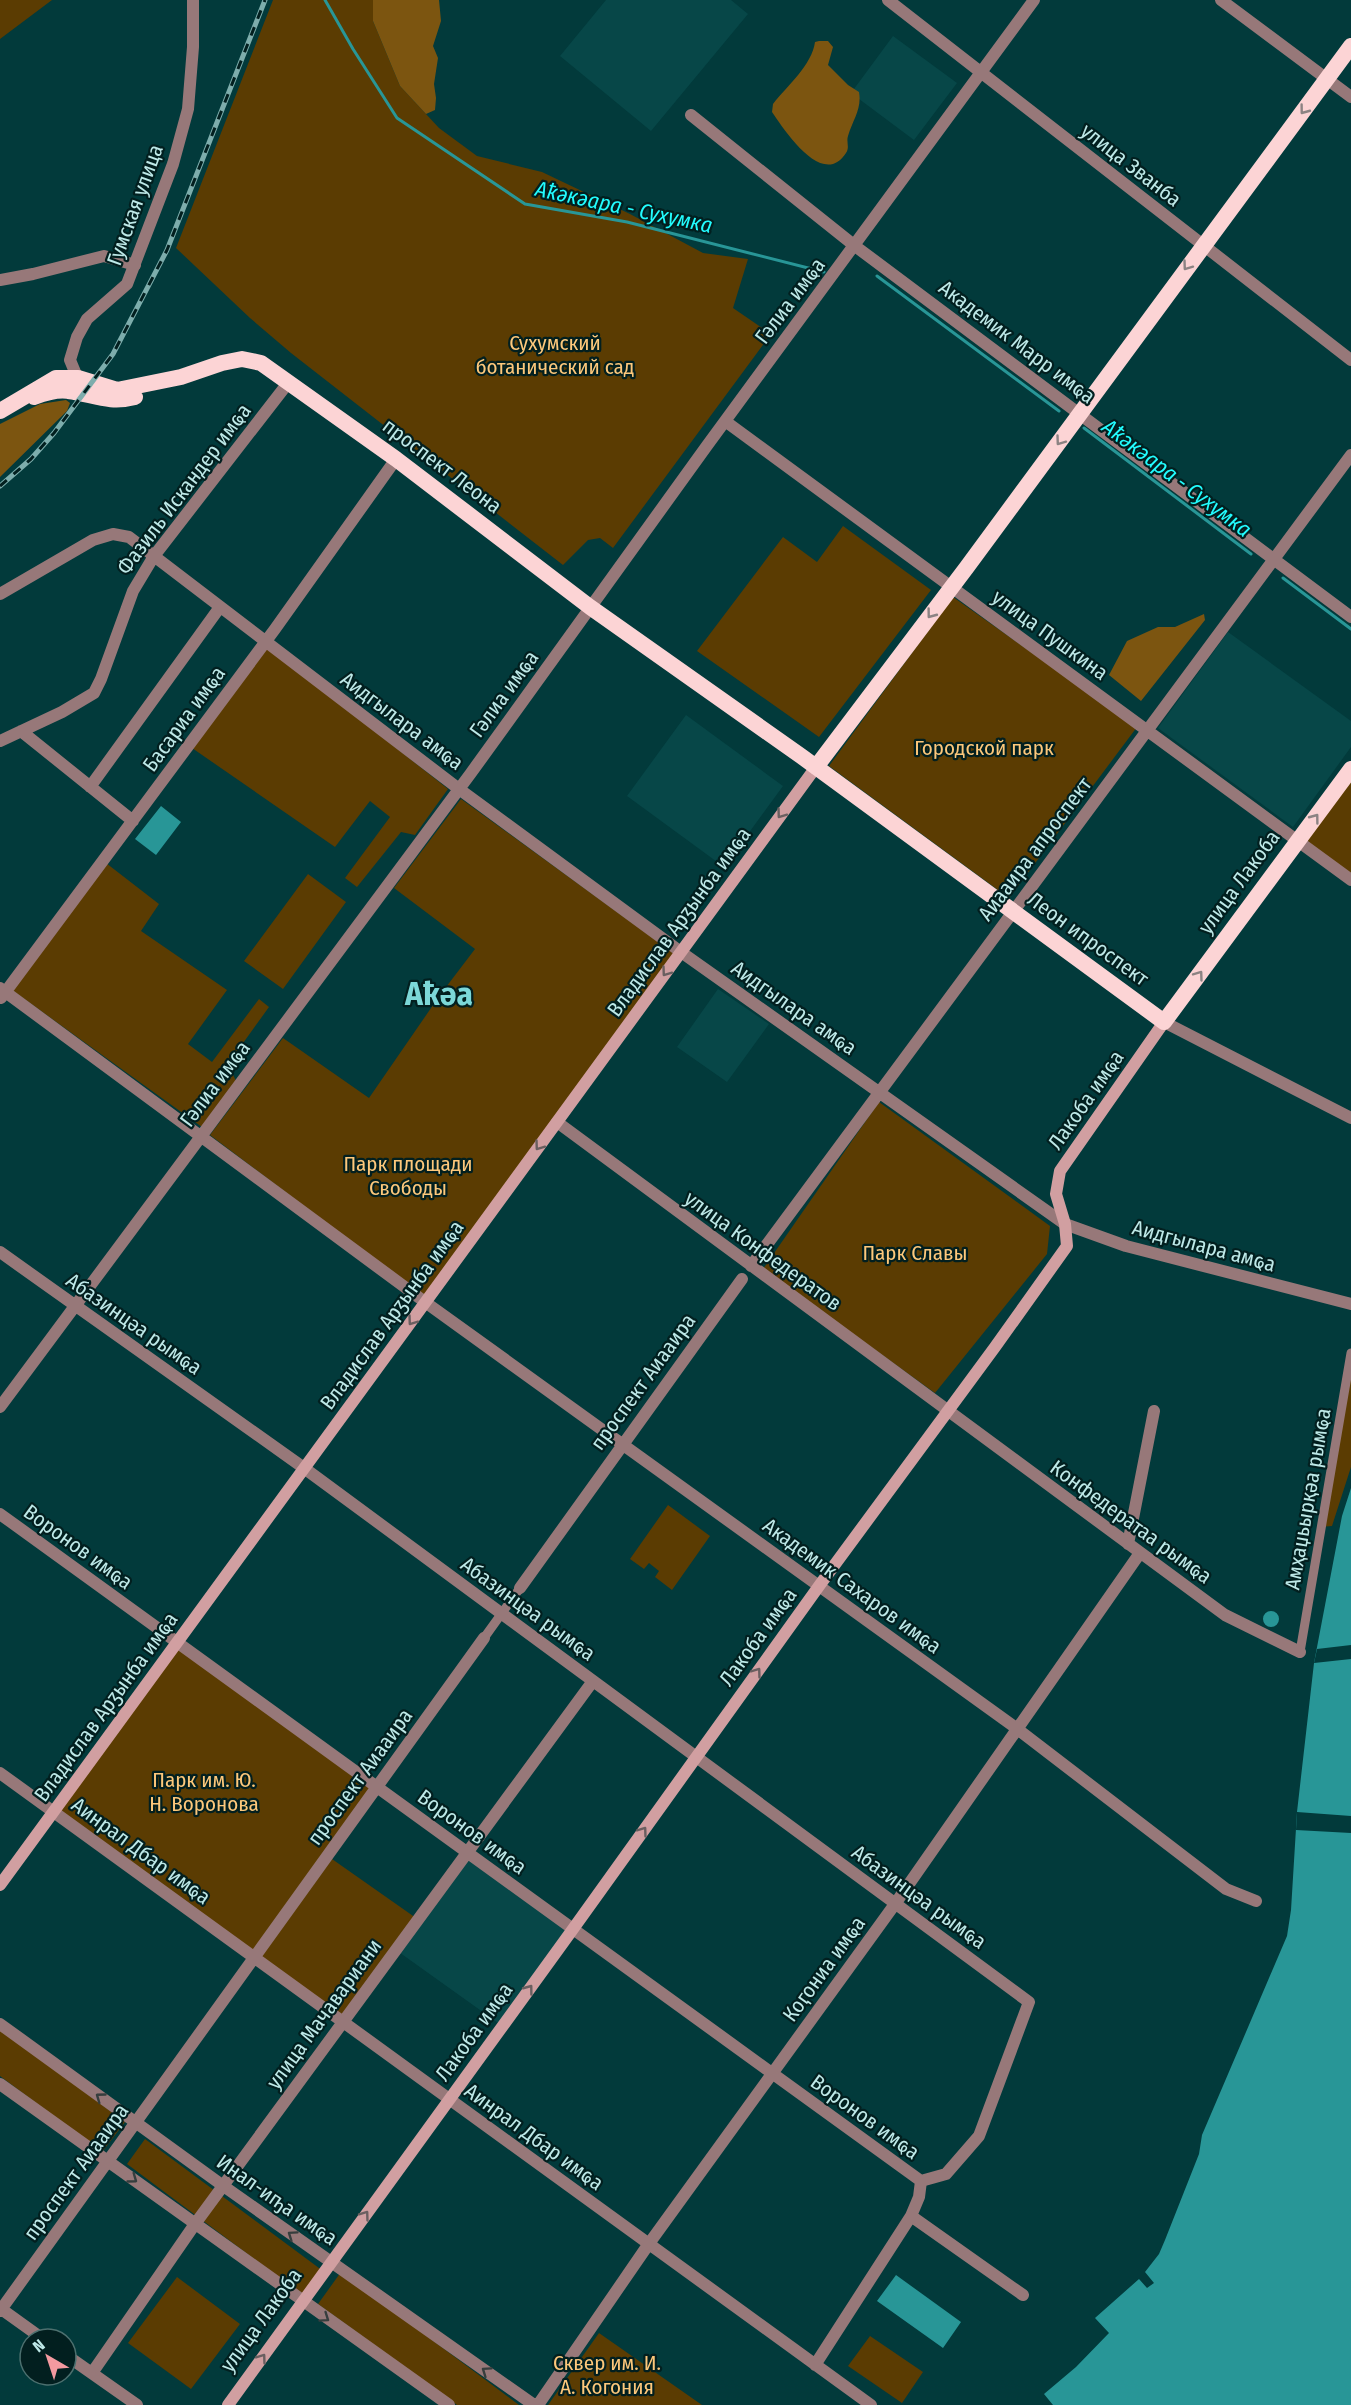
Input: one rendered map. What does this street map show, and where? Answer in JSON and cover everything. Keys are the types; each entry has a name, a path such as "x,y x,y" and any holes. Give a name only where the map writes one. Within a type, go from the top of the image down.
{"highway":[{"path":"816,767 952,587 1351,46"},
{"name":"проспект Леона","path":"56,378 78,378 117,390 165,381 242,359 261,363 396,459 590,607 816,767"},
{"path":"2,411 56,378"},
{"path":"2,411 47,393 66,390 122,400 138,396 165,381"},
{"name":"Леон ипроспект","path":"816,767 1164,1022"},
{"name":"улица Лакоба","path":"1164,1022 1351,769"}],"main road":[{"name":"Владислав Арӡынба имҩа","path":"0,1885 816,767"},
{"name":"Лакоба имҩа","path":"331,2262 1067,1246 1065,1224 1056,1194 1060,1171 1164,1022"},
{"name":"улица Лакоба","path":"228,2405 331,2262"}],"street":[{"name":"Гумская улица","path":"56,378 64,371 70,360 77,337 87,319 127,284 173,164 188,109 193,47 193,0"},
{"name":"улица Званба","path":"888,0 1351,360"},
{"name":"Гәлиа имҩа","path":"0,1407 459,789 1034,0"},
{"path":"1221,0 1351,98"},
{"name":"Академик Марр имҩа","path":"692,115 855,246 1351,617"},
{"path":"0,280 104,256 135,265"},
{"path":"70,360 83,391 91,396"},
{"name":"Фазиль Искандер имҩа","path":"0,741 81,702 94,693 133,591 154,556 288,383"},
{"name":"улица Пушкина","path":"725,422 1351,880"},
{"name":"Аиааира апроспект","path":"751,1266 1351,455"},
{"name":"Басариа имҩа","path":"2,993 133,821 396,459"},
{"name":"Аидгылара амҩа","path":"0,594 93,540 113,534 129,537 459,789 681,952 1065,1224 1137,1249 1351,1304"},
{"path":"90,787 220,607"},
{"path":"21,731 133,821"},
{"name":"Академик Сахаров имҩа","path":"2,993 425,1302 1016,1728 1226,1889 1256,1901"},
{"name":"Леон ипроспект","path":"1164,1022 1351,1118"},
{"name":"улица Конфедератов","path":"557,1122 947,1411"},
{"name":"Абазинцәа рымҩа","path":"0,1252 304,1468 1029,2002 979,2136 946,2174 921,2181"},
{"name":"проспект Аиааира","path":"0,2309 751,1266"},
{"name":"Амҳаџьырқәа рымҩа","path":"1300,1652 1351,1353"},
{"name":"Конфедератаа рымҩа","path":"947,1411 1225,1616 1300,1652"},
{"path":"1128,1544 1154,1411"},
{"name":"Воронов имҩа","path":"0,1514 921,2181"},
{"name":"Коӷониа имҩа","path":"536,2405 648,2245 895,1904 1140,1553"},
{"name":"улица Мачавариани","path":"92,2373 222,2185 593,1681"},
{"name":"Аинрал Дбар имҩа","path":"0,1773 871,2405"},
{"name":"Инал-иҧа имҩа","path":"0,2024 222,2185 536,2405"},
{"path":"0,2084 448,2405"},
{"path":"815,2365 911,2216 920,2197 921,2181"},
{"path":"911,2216 1023,2295"},
{"path":"0,2309 26,2327"},
{"path":"78,2363 137,2405"}],"shaded area":[{"path":"373,0 439,0 441,21 433,46 438,58 434,84 435,110 426,114 400,86 373,21"},
{"path":"606,0 731,0 748,14 651,131 560,56"},
{"path":"893,36 957,83 914,140 851,93"},
{"path":"828,41 833,47 828,65 848,85 859,92 860,98 848,136 846,153 837,162 827,164 816,161 805,153 772,112 773,104 804,67 815,42"},
{"path":"66,400 70,403 67,411 0,477 0,424 40,404"},
{"path":"1204,614 1205,620 1141,701 1109,675 1127,641 1158,627 1175,627"},
{"path":"1228,632 1351,721 1351,747 1293,827 1158,728"},
{"path":"686,715 783,786 724,867 627,796"},
{"path":"161,806 181,822 156,855 135,839"},
{"path":"718,989 769,1024 727,1082 677,1047"},
{"path":"1351,1488 1351,2405 1053,2405 1044,2394 1076,2367 1109,2333 1095,2318 1139,2279 1147,2288 1154,2283 1145,2272 1159,2254 1165,2240 1199,2154 1202,2135 1287,1936 1291,1910 1297,1812 1314,1663 1342,1516"},
{"path":"1268,1611 1274,1611 1279,1619 1277,1625 1268,1627 1263,1622 1263,1616"},
{"path":"467,1853 573,1929 501,2025 396,1950"},
{"path":"896,2275 961,2322 943,2348 877,2301"}],"green space":[{"path":"0,0 52,0 0,39"},
{"name":"Сухумский ботанический сад","path":"273,0 373,0 373,21 400,86 439,128 477,156 542,172 630,214 703,253 748,259 733,308 771,334 613,548 600,538 588,540 563,565 291,353 176,248"},
{"path":"843,526 931,590 819,737 697,651 783,537 817,562"},
{"name":"Городской парк","path":"953,597 1137,727 1009,898 829,766"},
{"path":"266,645 448,789 415,835 401,832 357,887 345,878 390,817 370,801 335,847 192,748"},
{"path":"1351,769 1351,880 1298,840"},
{"name":"Парк площади Свободы","path":"461,799 675,954 426,1298 210,1135 283,1038 369,1098 440,995 475,949 394,888"},
{"path":"106,863 159,904 141,931 227,990 188,1044 212,1062 259,999 269,1007 228,1064 236,1081 202,1127 12,990"},
{"path":"308,874 346,902 283,989 244,961"},
{"name":"Парк Славы","path":"879,1102 1050,1226 1047,1254 935,1393 763,1269"},
{"path":"1351,1366 1351,1467 1332,1526 1320,1527"},
{"path":"668,1505 710,1536 672,1590 655,1577 659,1571 649,1563 644,1569 630,1559"},
{"name":"Парк им. Ю. Н. Воронова","path":"177,1643 377,1787 254,1958 54,1812"},
{"path":"332,1859 416,1918 343,2016 261,1956"},
{"path":"0,2029 125,2122 102,2152 0,2076"},
{"path":"145,2139 323,2271 304,2296 127,2164"},
{"path":"341,2272 519,2405 457,2405 318,2304"},
{"path":"177,2277 240,2324 191,2389 128,2343"},
{"name":"Сквер им. И. А. Когония","path":"599,2333 702,2405 548,2405"},
{"path":"870,2336 923,2372 902,2403 848,2366"}],"pier":[{"path":"1351,1645 1351,1659 1314,1663 1317,1649"},
{"path":"1297,1812 1351,1816 1351,1833 1296,1830"}],"waterway":[{"name":"Аҟәкәара - Сухумка","path":"325,0 397,118 525,204 627,222 824,272"},
{"name":"Аҟәкәара - Сухумка","path":"877,276 1059,411"},
{"name":"Аҟәкәара - Сухумка","path":"1084,428 1251,554"},
{"name":"Аҟәкәара - Сухумка","path":"1283,578 1351,629"}],"railway":[{"path":"0,486 31,459 54,433 113,354 167,250 265,0"}],"district":[{"name":"Аҟəа","path":"439,994"}]}
